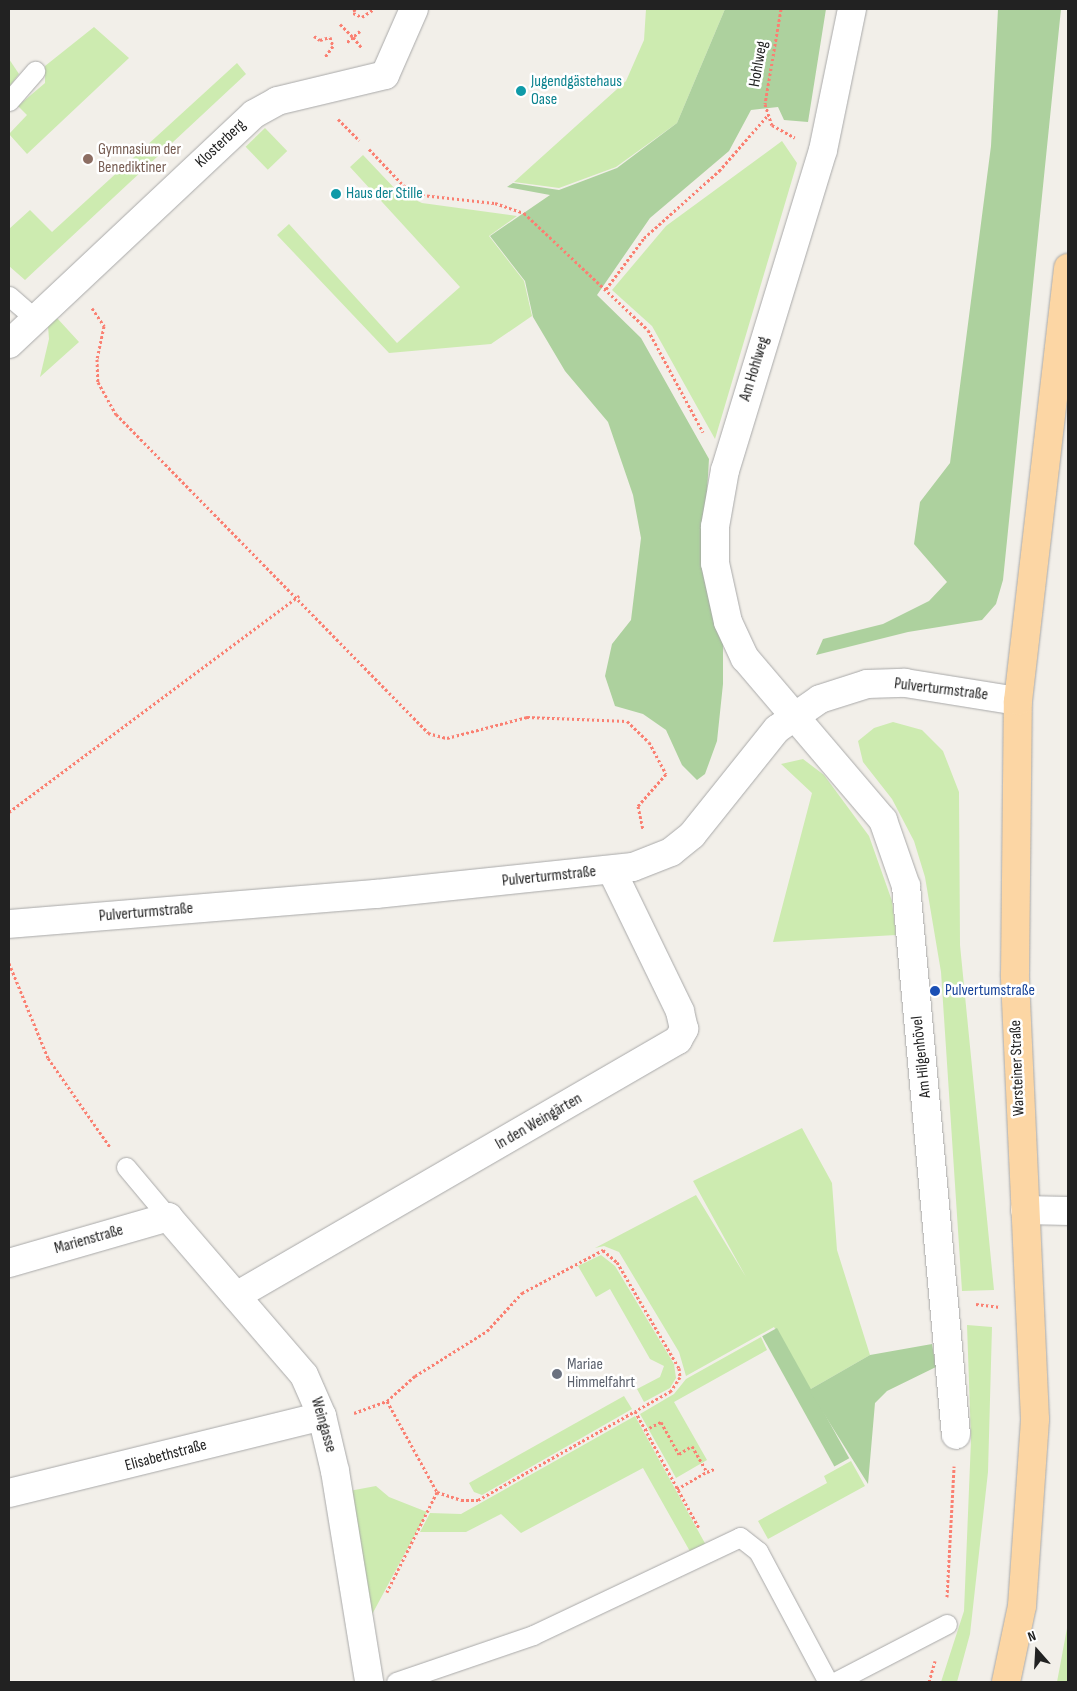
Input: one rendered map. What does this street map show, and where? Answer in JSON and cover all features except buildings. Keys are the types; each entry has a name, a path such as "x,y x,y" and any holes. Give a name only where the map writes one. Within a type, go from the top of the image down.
{"main road":[{"name":"Warsteiner Straße","path":"1006,1682 1022,1606 1029,1534 1035,1419 1015,958 1018,701 1068,268"}],"street":[{"name":"Klosterberg","path":"9,344 71,283 266,106 385,76 414,9"},
{"name":"Am Hohlweg","path":"792,715 745,658 728,622 715,563 715,527 725,470 823,150 852,9"},
{"name":"Pulverturmstraße","path":"9,924 612,871 662,856 692,835 761,746 792,715 820,698 866,684 905,683 1018,701"},
{"name":"Am Hilgenhövel","path":"792,715 883,820 906,886 946,1298 956,1435"},
{"name":"In den Weingärten","path":"236,1296 678,1040 684,1029 680,1011 612,871"},
{"path":"1025,1210 1068,1211"},
{"name":"Weingasse","path":"168,1217 304,1375 322,1416 369,1682"},
{"name":"Marienstraße","path":"9,1263 168,1217"},
{"name":"Elisabethstraße","path":"9,1493 322,1416"}],"lane":[{"path":"9,101 35,71"},
{"path":"9,296 34,318"},
{"path":"126,1167 168,1217"},
{"path":"396,1682 533,1635 740,1537 758,1551 828,1682"},
{"path":"835,1682 947,1624"}],"path":[{"path":"355,9 353,13 362,16 374,9"},
{"name":"Hohlweg","path":"768,115 766,91 781,9"},
{"path":"340,24 353,37 346,43"},
{"path":"314,36 320,40 330,36 333,46 323,59"},
{"path":"606,289 644,238 719,171 768,115 778,131 823,150"},
{"path":"369,149 402,185 422,194 495,203 524,213 648,330 725,470"},
{"path":"71,283 103,321 96,371 103,393 116,414 299,596 438,738 528,717 614,717 635,724 666,774 640,802"},
{"path":"9,812 299,596"},
{"path":"9,963 48,1058 126,1167"},
{"path":"322,1416 350,1414 387,1401 416,1376 487,1332 522,1293 603,1250 618,1262 679,1368 680,1377 671,1391 478,1500 461,1500 437,1492 387,1401"},
{"path":"946,1298 1031,1307"},
{"path":"635,1412 685,1504"},
{"path":"645,1430 661,1422 679,1454 692,1446 707,1472"},
{"path":"929,1682 947,1624 956,1435"},
{"path":"677,1489 714,1469"},
{"path":"394,1578 437,1492"}],"green space":[{"path":"646,9 725,9 677,123 616,167 559,188 514,182 626,81 644,40"},
{"path":"725,9 826,9 808,122 784,120 778,107 751,110 729,151 650,218 597,295 641,338 709,459 705,524 723,636 723,684 717,741 705,774 697,780 682,765 666,730 643,714 615,706 605,676 612,644 631,620 641,538 633,495 608,422 565,371 533,317 525,281 490,236 550,195 507,187 513,183 559,190 617,168 677,123"},
{"path":"998,9 1061,9 1003,580 996,604 982,620 908,632 816,655 823,639 883,624 929,601 947,582 914,544 920,502 950,463 991,146"},
{"path":"94,27 129,58 27,154 9,134 27,115 18,106 45,83 45,66"},
{"path":"9,59 19,74 9,87"},
{"path":"237,63 246,74 25,280 9,266 9,229 30,210 52,232"},
{"path":"265,128 287,151 268,170 246,147"},
{"path":"782,141 797,163 715,439 652,326 612,290 666,226"},
{"path":"363,155 398,192 422,203 517,216 489,236 524,281 532,316 491,344 389,353 277,235 289,224 397,343 460,287 350,167"},
{"path":"57,318 79,342 40,377 49,339 48,326"},
{"path":"893,722 922,730 943,751 959,792 960,945 994,1290 962,1291 941,972 925,877 914,841 892,799 863,762 858,741 874,728"},
{"path":"803,759 824,775 869,836 892,901 896,935 773,942 812,793 781,764"},
{"path":"802,1128 832,1183 837,1250 870,1355 809,1390 774,1327 686,1376 679,1352 619,1252 604,1246 595,1248 696,1195 746,1277 693,1181"},
{"path":"601,1255 615,1266 674,1364 676,1378 670,1388 644,1402 637,1389 660,1377 664,1366 650,1359 610,1289 596,1297 578,1266"},
{"path":"967,1325 992,1327 988,1472 970,1634 957,1682 941,1682 964,1611 971,1440"},
{"path":"777,1328 849,1458 834,1467 762,1336"},
{"path":"761,1337 767,1350 674,1402 707,1460 676,1478 640,1414 674,1394 686,1379"},
{"path":"932,1344 936,1367 887,1391 875,1403 868,1484 809,1390 870,1355"},
{"path":"624,1396 632,1409 482,1495 474,1492 469,1483"},
{"path":"635,1416 707,1547 692,1555 643,1468 521,1533 501,1514 466,1532 420,1532 430,1513 461,1514"},
{"path":"851,1461 865,1486 768,1539 758,1521 827,1483 824,1476"},
{"path":"376,1486 389,1497 427,1512 368,1622 349,1491"},
{"path":"1068,1623 1068,1682 1057,1682"}],"place":[{"name":"Jugendgästehaus Oase","path":"521,91"},
{"name":"Gymnasium der Benediktiner","path":"88,159"},
{"name":"Haus der Stille","path":"336,194"},
{"name":"Pulvertumstraße","path":"935,991"},
{"name":"Mariae Himmelfahrt","path":"557,1374"}]}
